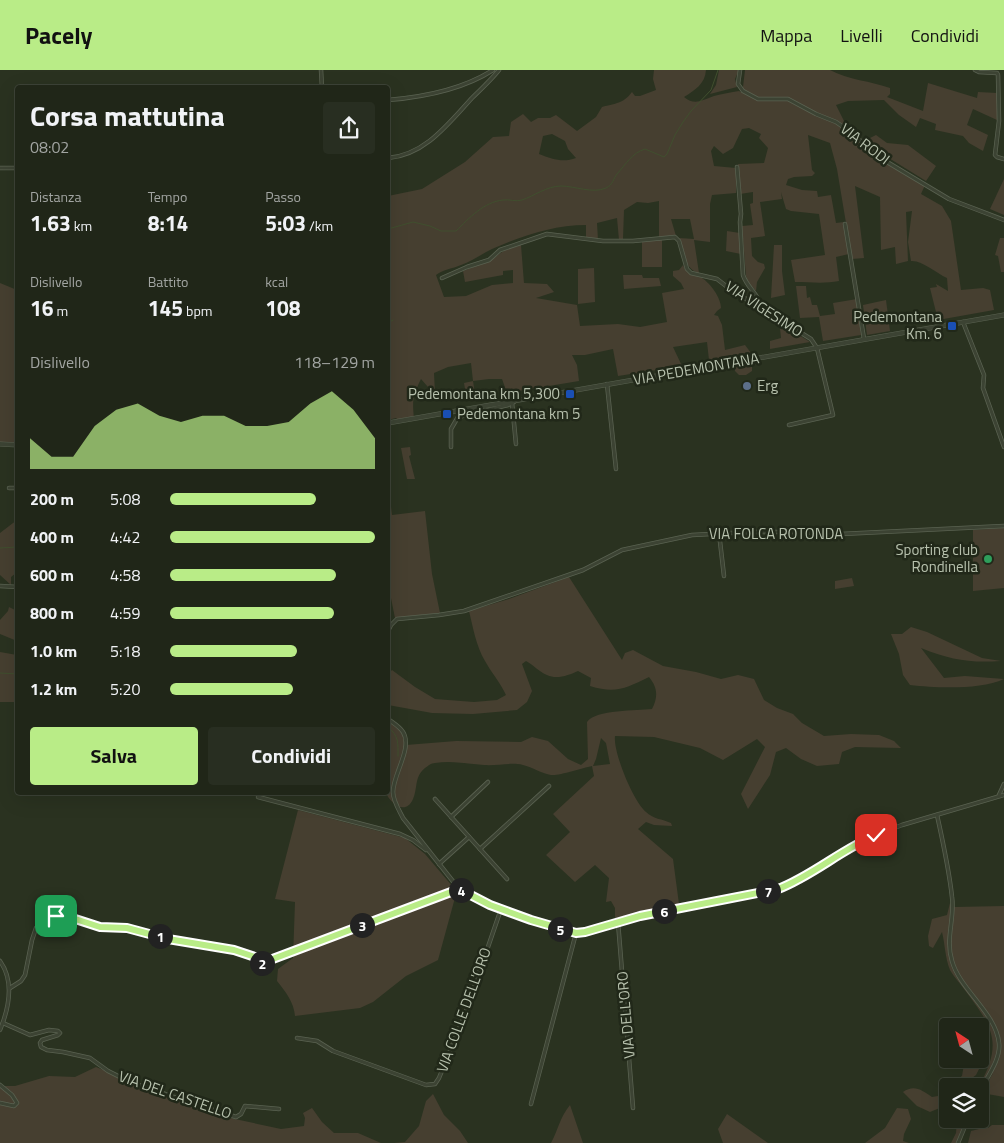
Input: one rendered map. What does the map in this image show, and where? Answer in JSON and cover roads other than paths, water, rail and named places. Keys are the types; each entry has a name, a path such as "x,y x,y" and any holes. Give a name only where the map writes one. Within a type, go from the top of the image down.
{"street":[{"path":"321,70 322,85"},
{"path":"390,100 414,97 465,85 493,70"},
{"path":"390,157 411,152 429,142 500,70"},
{"name":"VIA RODI","path":"740,70 738,84 745,92 762,99 784,98 793,100 812,112 841,126 882,159 949,199 1004,220"},
{"path":"975,70 998,75 999,121 995,155 1004,159"},
{"path":"736,167 741,214 743,275 745,281 755,292 762,309"},
{"path":"0,168 15,168"},
{"path":"846,224 864,339"},
{"name":"VIA VIGESIMO","path":"442,278 467,267 490,260 500,250 547,234 603,241 633,241 676,237 679,241 687,269 691,273 717,279 811,339 817,348"},
{"name":"VIA PEDEMONTANA","path":"390,423 1004,315"},
{"path":"963,322 984,376 984,388 1004,447"},
{"path":"788,425 833,415 817,348"},
{"path":"607,384 616,469"},
{"path":"451,447 451,429 458,417 512,403 516,400"},
{"path":"512,403 516,444"},
{"path":"0,444 15,445"},
{"path":"9,488 15,488"},
{"name":"VIA FOLCA ROTONDA","path":"390,627 397,619 439,615 464,610 583,570 622,550 692,535 801,532 841,534 1004,526"},
{"path":"720,533 724,576"},
{"path":"0,586 15,587"},
{"path":"390,720 400,728 406,740 406,748 393,790 394,800 403,818 459,889 501,909 576,933 618,922 778,889 866,839 902,825 1004,795"},
{"path":"451,817 488,782"},
{"path":"999,796 1004,784"},
{"path":"480,849 549,786"},
{"path":"258,797 400,834 423,847 434,858"},
{"path":"435,799 507,879"},
{"path":"937,814 952,897 949,934 952,962 958,975 990,1020 999,1039 998,1056 987,1078"},
{"path":"439,864 469,837"},
{"path":"10,988 21,981 25,975 36,928 42,921 53,916 62,916 97,926 127,928 168,939 234,950 255,957 262,963 459,889"},
{"name":"VIA COLLE DELL'ORO","path":"298,1038 316,1041 333,1051 426,1085 435,1084 465,1014 501,909"},
{"name":"VIA DELL'ORO","path":"618,922 633,1108"},
{"path":"530,1104 576,933"},
{"path":"0,961 8,976 10,988 7,1013 0,1030"},
{"name":"VIA DEL CASTELLO","path":"3,1023 30,1035 48,1030 58,1030 60,1033 58,1035 42,1040 40,1043 41,1047 47,1050 90,1058 108,1071 130,1082 194,1104 236,1116 241,1114 245,1106 279,1109"},
{"path":"0,1085 18,1103 14,1106 0,1103"},
{"path":"958,1143 964,1128"}],"waterway":[{"path":"390,228 413,222 441,231 456,231 477,211 496,201 522,200 556,186 595,190 606,188 612,184 617,174 636,153 645,149 664,157 667,154 683,122 711,90 718,70"},
{"path":"0,548 15,547"},
{"path":"0,673 15,674"},
{"path":"390,728 398,743 398,756"}],"place":[{"name":"Pedemontana Km. 6","path":"952,326"},
{"name":"Erg","path":"747,386"},
{"name":"Pedemontana km 5,300","path":"570,394"},
{"name":"Pedemontana km 5","path":"447,414"},
{"name":"Sporting club Rondinella","path":"988,559"}]}
